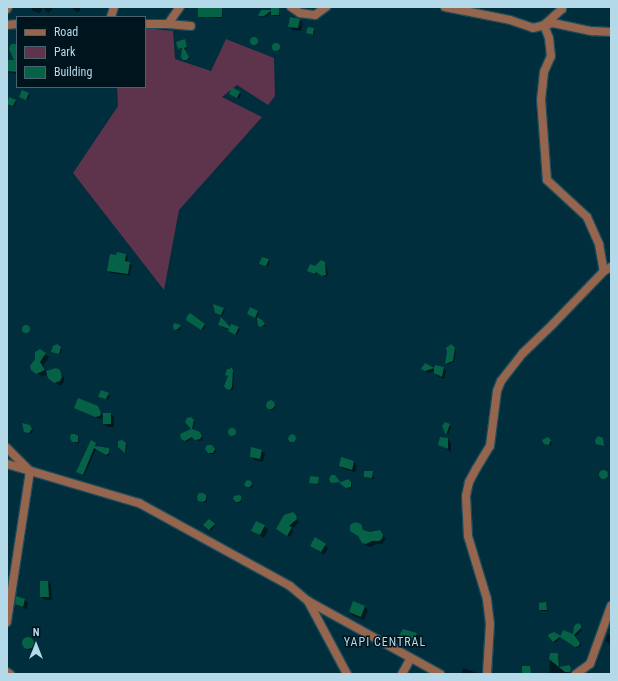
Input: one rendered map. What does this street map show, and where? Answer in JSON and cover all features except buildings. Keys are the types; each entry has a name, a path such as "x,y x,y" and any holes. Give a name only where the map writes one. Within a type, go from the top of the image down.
{"street":[{"path":"168,24 180,7"},
{"path":"291,7 300,13 315,14 326,7"},
{"path":"445,7 510,20 532,28 553,23 592,31 611,32"},
{"path":"544,25 562,9 562,7"},
{"path":"146,24 192,26"},
{"path":"487,674 490,624 487,599 468,536 466,515 469,482 490,446 493,433 495,400 501,381 523,353 608,269 587,217 547,180 541,99 544,72 551,56 549,38 544,25"},
{"path":"7,448 30,471"},
{"path":"7,464 139,503 156,510 290,586 308,601 440,674"},
{"path":"7,622 30,471"},
{"path":"308,601 347,674"},
{"path":"576,674 590,664 611,606"},
{"path":"402,674 411,658"}],"green space":[{"path":"146,28 173,31 175,59 211,71 226,39 274,58 275,96 268,105 237,85 222,97 262,117 179,210 164,290 73,173 118,106 117,88 146,88"}],"district":[{"name":"YAPI CENTRAL","path":"385,643"}]}
